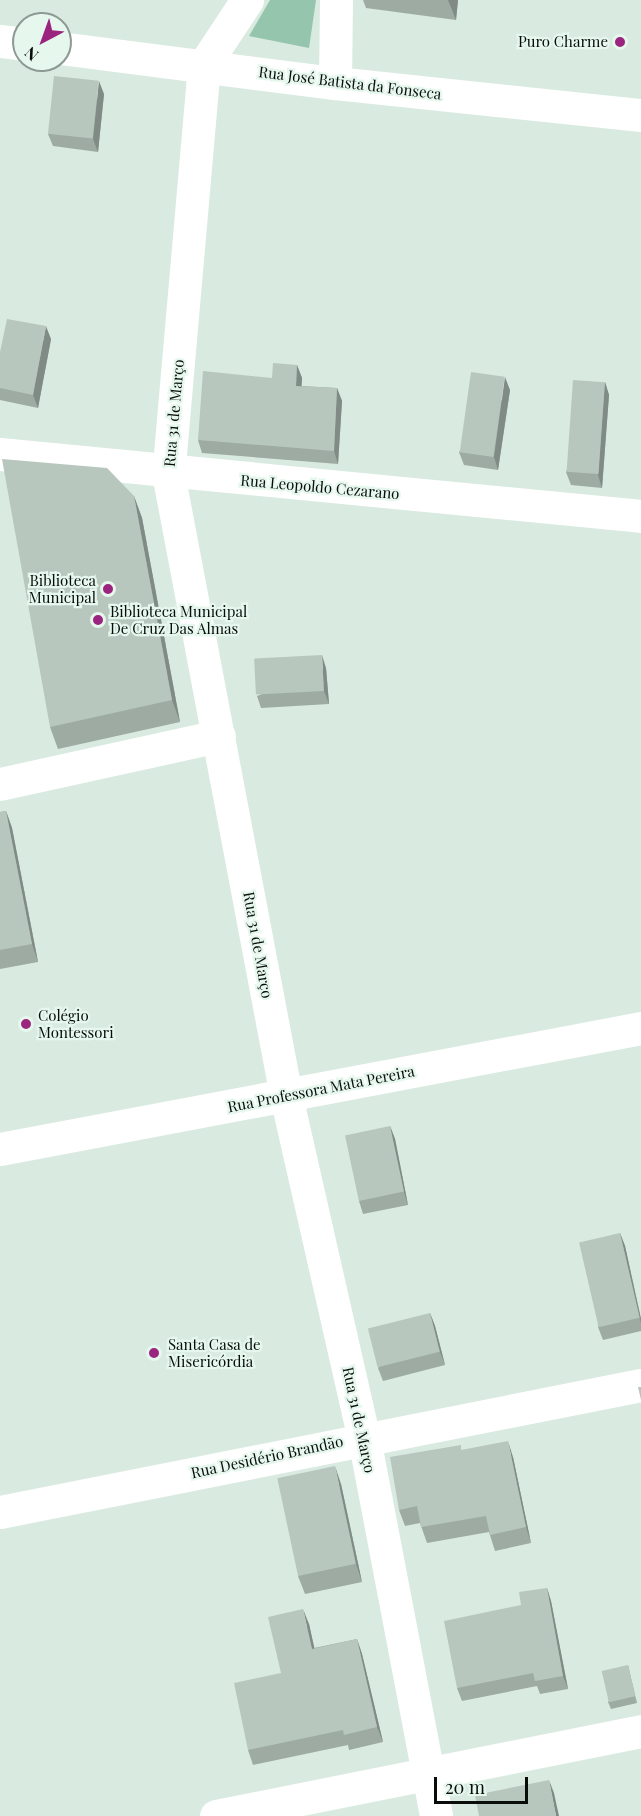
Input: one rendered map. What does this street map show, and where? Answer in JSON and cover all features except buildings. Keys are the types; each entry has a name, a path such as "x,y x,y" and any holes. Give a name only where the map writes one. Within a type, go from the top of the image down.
{"street":[{"path":"204,65 247,0"},
{"path":"335,83 336,0"},
{"name":"Rua José Batista da Fonseca","path":"72,49 335,83 641,115"},
{"name":"Rua 31 de Março","path":"204,65 168,473 286,1096 364,1438 436,1816"},
{"name":"Rua Leopoldo Cezarano","path":"0,454 168,473 641,516"},
{"path":"0,784 219,735"},
{"name":"Rua Professora Mata Pereira","path":"0,1149 641,1028"},
{"name":"Rua Desidério Brandão","path":"0,1512 364,1438 641,1385"},
{"path":"216,1816 641,1731"}],"green space":[{"path":"270,0 316,0 309,48 249,36"}],"place":[{"name":"Puro Charme","path":"620,42"},
{"name":"Biblioteca Municipal","path":"108,589"},
{"name":"Biblioteca Municipal De Cruz Das Almas","path":"98,620"},
{"name":"Colégio Montessori","path":"26,1024"},
{"name":"Santa Casa de Misericórdia","path":"154,1353"}]}
